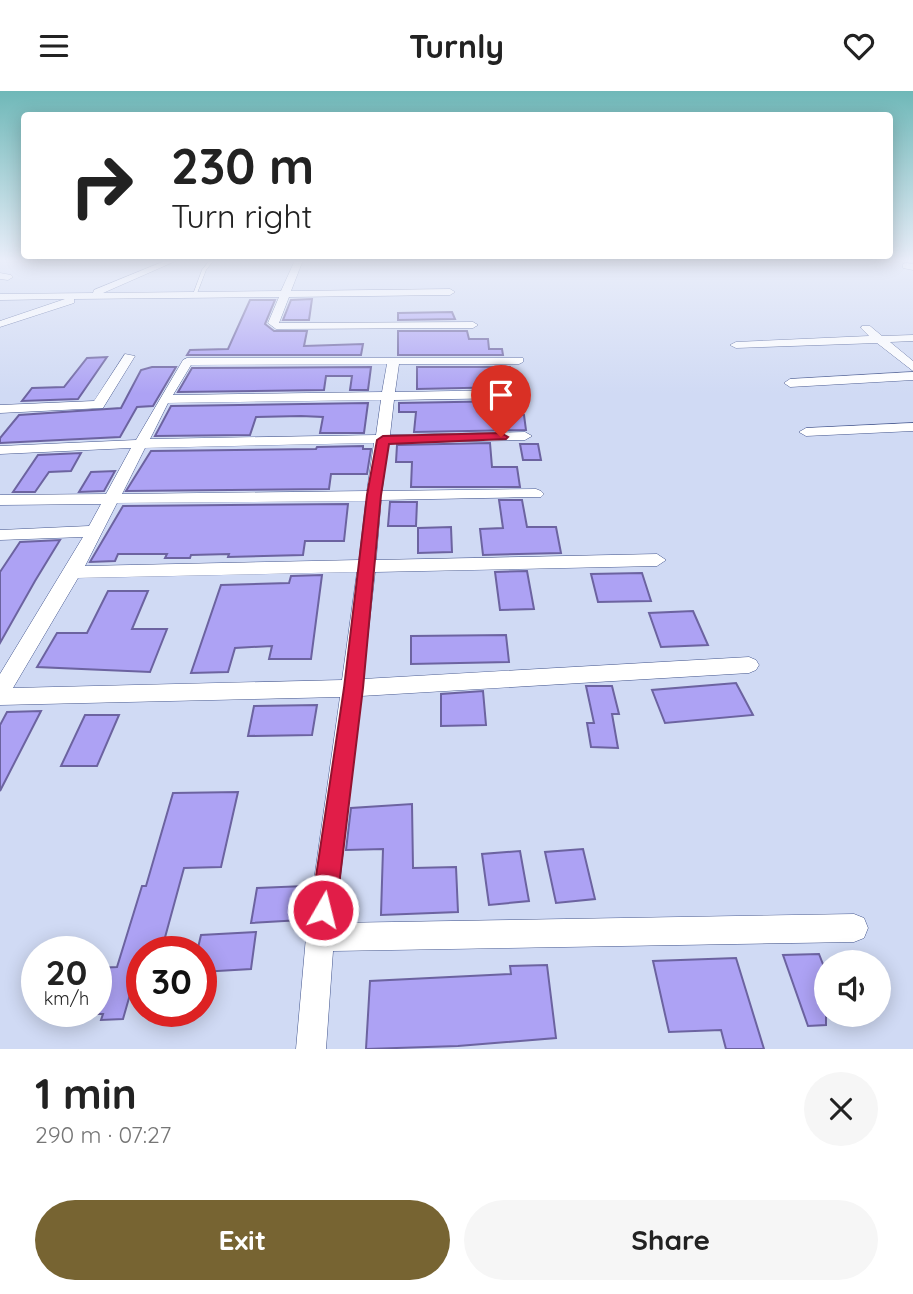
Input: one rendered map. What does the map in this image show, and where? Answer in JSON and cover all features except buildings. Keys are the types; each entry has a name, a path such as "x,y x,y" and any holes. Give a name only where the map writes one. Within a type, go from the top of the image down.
{"street":[{"path":"0,324 61,305"},
{"path":"281,305 273,323 276,326 473,325"},
{"path":"866,328 913,367"},
{"path":"736,345 913,338"},
{"path":"0,409 98,405 129,356"},
{"path":"0,694 73,572 143,444 164,399 187,362 519,360"},
{"path":"311,1049 320,937 393,362"},
{"path":"790,383 913,376"},
{"path":"164,399 517,394"},
{"path":"806,432 913,427"},
{"path":"0,450 143,444 525,436"},
{"path":"0,500 536,494"},
{"path":"0,535 96,531"},
{"path":"73,572 657,560"},
{"path":"0,694 353,688 749,665"},
{"path":"320,937 854,928"}],"route":[{"path":"323,910 383,440 501,437"}]}
